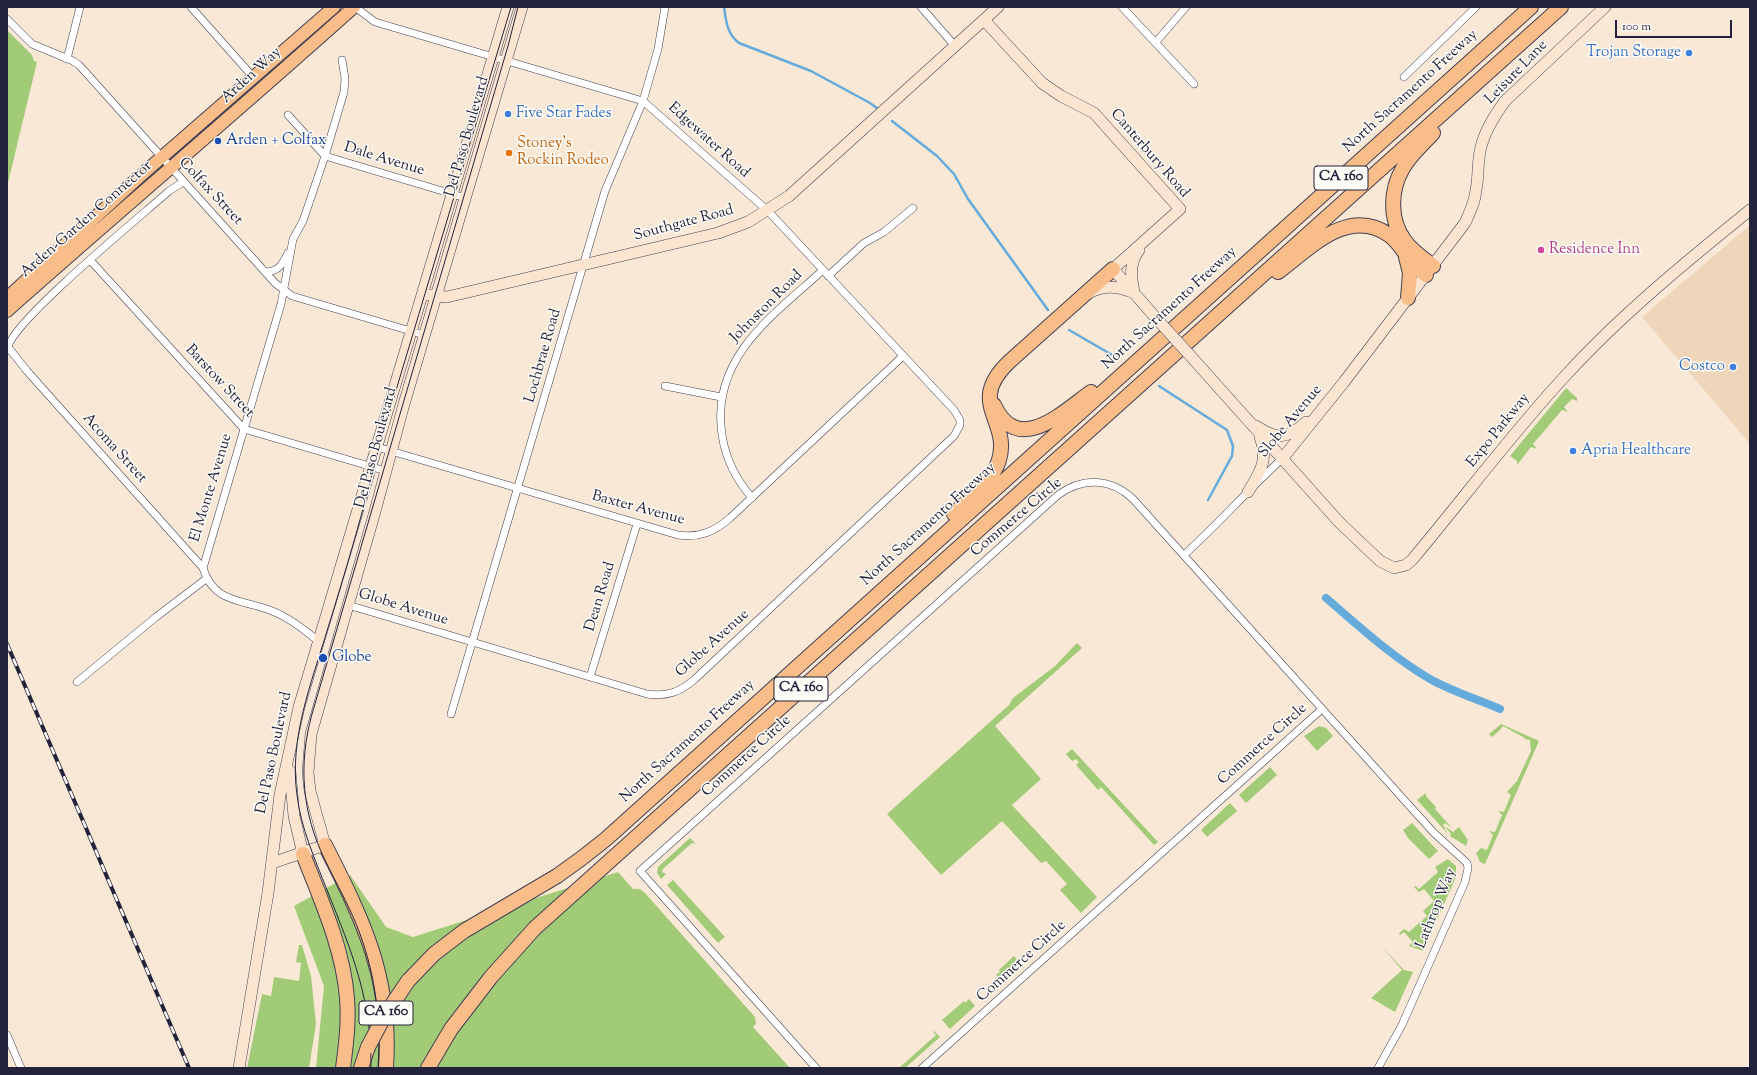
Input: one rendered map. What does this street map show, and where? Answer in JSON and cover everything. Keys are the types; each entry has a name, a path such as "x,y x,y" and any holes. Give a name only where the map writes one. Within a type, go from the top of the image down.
{"highway":[{"name":"North Sacramento Freeway","path":"361,1068 368,1047 384,1015 408,981 434,954 464,930 556,876 582,858 865,606 1531,7"},
{"name":"CA 160","path":"428,1068 451,1029 491,977 535,928 1561,8"},
{"path":"1429,270 1405,242 1399,231 1395,218 1393,201 1397,180 1407,161 1499,63"},
{"path":"1199,331 1335,230 1357,225 1372,227 1390,235 1413,264 1429,270"},
{"path":"1405,252 1410,273 1408,298"},
{"path":"865,606 994,472 1000,459 1001,445 991,412 990,398 993,382 1002,368 1113,269"},
{"path":"990,398 998,414 1008,423 1020,428 1034,429 1048,423 1150,349"},
{"path":"325,845 368,936 379,974 386,1012 388,1047 386,1068"},
{"path":"303,854 334,936 343,969 347,998 346,1041 343,1068"}],"main road":[{"name":"Arden Way","path":"161,158 334,7"},
{"name":"Arden Way","path":"170,168 235,113 354,7"},
{"name":"Arden-Garden Connector","path":"7,312 22,291 161,158"},
{"name":"Arden-Garden Connector","path":"7,298 22,291 170,168"}],"street":[{"path":"67,58 80,7"},
{"path":"191,7 254,78"},
{"name":"Edgewater Road","path":"354,7 375,22 643,101 768,211 954,410 960,420 960,425"},
{"name":"Del Paso Boulevard","path":"239,1068 272,864 279,802 299,707 378,447 508,7"},
{"name":"Del Paso Boulevard","path":"325,845 310,791 308,772 311,734 424,335 522,7"},
{"name":"Lochbrae Road","path":"451,714 610,179 643,101 658,49 665,7"},
{"path":"921,7 956,46"},
{"name":"Southgate Road","path":"423,293 436,297 447,297 718,233 748,222 768,211 789,196 998,7"},
{"path":"1122,7 1194,84"},
{"path":"1156,42 1186,7"},
{"path":"1404,77 1476,7"},
{"name":"Leisure Lane","path":"1408,298 1458,233 1472,206 1477,190 1481,147 1494,116 1505,101 1605,7"},
{"name":"Colfax Street","path":"7,19 32,44 67,58 79,65 170,168 284,290 299,298 424,335"},
{"name":"Canterbury Road","path":"984,20 1042,83 1061,96 1094,113 1180,209 1113,269"},
{"name":"El Monte Avenue","path":"266,272 275,271 281,267 303,221 325,156 344,92 345,78 342,60"},
{"name":"Dale Avenue","path":"288,115 325,156 466,198"},
{"path":"91,260 169,191 183,182"},
{"name":"Johnston Road","path":"752,498 733,471 726,453 722,434 721,397 728,373 746,343 825,273 864,243 884,232 913,208"},
{"name":"Expo Parkway","path":"1282,459 1339,522 1380,561 1394,568 1406,566 1545,399 1587,352 1639,304 1750,210"},
{"path":"1134,293 1131,273 1132,264 1136,253 1146,239"},
{"name":"El Monte Avenue","path":"203,568 284,290 291,246"},
{"name":"Acoma Street","path":"91,260 34,312 15,334 8,347 27,371 203,568"},
{"name":"Barstow Street","path":"91,260 244,430 386,471"},
{"path":"1113,269 1282,459"},
{"path":"1080,298 1095,290 1108,286 1134,293"},
{"name":"Slobe Avenue","path":"1184,555 1223,519 1282,459 1408,298"},
{"name":"Baxter Avenue","path":"378,447 637,524 678,535 701,535 722,525 903,356"},
{"path":"665,386 721,397"},
{"path":"1246,418 1265,431 1277,435 1287,436 1318,414"},
{"name":"Globe Avenue","path":"348,604 654,695 676,692 688,686 954,436 960,425"},
{"path":"1248,492 1260,472 1264,461 1264,450 1260,434"},
{"name":"Commerce Circle","path":"816,1068 640,871 1066,490 1077,484 1098,482 1121,489 1133,499 1322,709 922,1068"},
{"name":"Dean Road","path":"590,677 637,524"},
{"path":"203,568 206,579 218,593 277,613 318,641"},
{"path":"77,682 156,616 206,579"},
{"name":"Lathrop Way","path":"1322,709 1439,839 1464,859 1468,868 1465,882 1402,1025 1378,1068"},
{"path":"290,752 291,792 296,828 303,854"},
{"path":"272,864 325,845"},
{"path":"7,1035 21,1068"}],"shaded area":[{"path":"1750,225 1750,444 1642,317"}],"green space":[{"path":"7,30 32,55 34,61 37,62 7,187"},
{"path":"1566,388 1577,398 1577,401 1572,399 1564,407 1568,412 1562,410 1533,444 1537,449 1531,447 1517,465 1517,461 1510,456"},
{"path":"1077,643 1082,648 995,726 1041,779 1012,805 1097,897 1081,913 1060,890 1067,884 1046,861 1041,863 1002,821 941,875 887,814 1009,705 1013,698 1055,666"},
{"path":"1501,724 1539,741 1485,864 1480,862 1476,853 1481,848 1487,850 1493,835 1489,831 1495,832 1502,815 1498,811 1504,812 1511,795 1507,792 1517,781 1531,751 1530,740 1524,739 1525,738 1503,726 1492,737 1489,734"},
{"path":"1319,726 1326,728 1333,736 1317,751 1304,736"},
{"path":"1072,749 1158,842 1154,845 1101,787 1098,790 1076,765 1079,762 1076,759 1072,761 1066,754"},
{"path":"1270,767 1277,775 1246,803 1239,795"},
{"path":"1426,793 1426,796 1436,807 1435,809 1452,828 1445,823 1443,825 1448,834 1417,800"},
{"path":"1230,803 1237,811 1207,837 1201,830"},
{"path":"1412,823 1438,851 1429,859 1408,838 1403,830"},
{"path":"1445,826 1453,832 1459,827 1468,840 1466,846 1450,836 1451,834"},
{"path":"690,838 696,844 692,843 663,869 662,872 666,874 661,879 657,873 658,867"},
{"path":"1448,859 1456,866 1456,877 1423,951 1409,946 1413,942 1404,932 1400,935 1399,933 1404,929 1409,932 1427,916 1423,911 1434,901 1424,889 1419,892 1414,887 1416,886 1419,889 1438,872 1435,867"},
{"path":"618,872 633,889 640,889 645,893 755,1017 756,1024 753,1027 790,1068 316,1068 324,986 294,906 350,875 386,927 413,937"},
{"path":"673,880 725,937 718,943 667,885"},
{"path":"299,945 302,945 311,976 316,1024 309,1068 247,1068 262,994 271,996 274,977 299,981 301,963 296,962"},
{"path":"1382,947 1404,970 1413,972 1395,1012 1371,998 1402,970"},
{"path":"1014,956 1022,965 1002,982 996,975 1000,972 999,970"},
{"path":"969,999 975,1006 950,1029 942,1020 964,1001 965,1003"},
{"path":"934,1031 940,1037 905,1068 899,1068 936,1035 933,1032"}],"waterway":[{"path":"724,7 726,22 732,36 739,43 811,71 870,103 878,109"},
{"path":"892,121 937,156 954,174 968,199 1048,310"},
{"path":"1069,330 1114,356"},
{"path":"1159,386 1227,430 1233,446 1232,456 1208,500"},
{"path":"1326,598 1376,641 1402,661 1430,679 1500,709"}],"tram line":[{"path":"371,1068 368,1020 359,977 345,934 309,844 299,808 295,774 296,753 308,691 341,585 379,447 511,7"},
{"path":"378,1068 379,1034 374,984 356,925 325,860 311,825 305,788 305,752 312,714 508,46 518,7"}],"railway":[{"path":"7,644 189,1068"}],"place":[{"name":"Trojan Storage","path":"1689,53"},
{"name":"Five Star Fades","path":"508,114"},
{"name":"Arden + Colfax","path":"218,141"},
{"name":"Stoney's Rockin Rodeo","path":"509,153"},
{"name":"Residence Inn","path":"1541,250"},
{"name":"Costco","path":"1733,367"},
{"name":"Apria Healthcare","path":"1573,451"},
{"name":"Globe","path":"323,658"}]}
